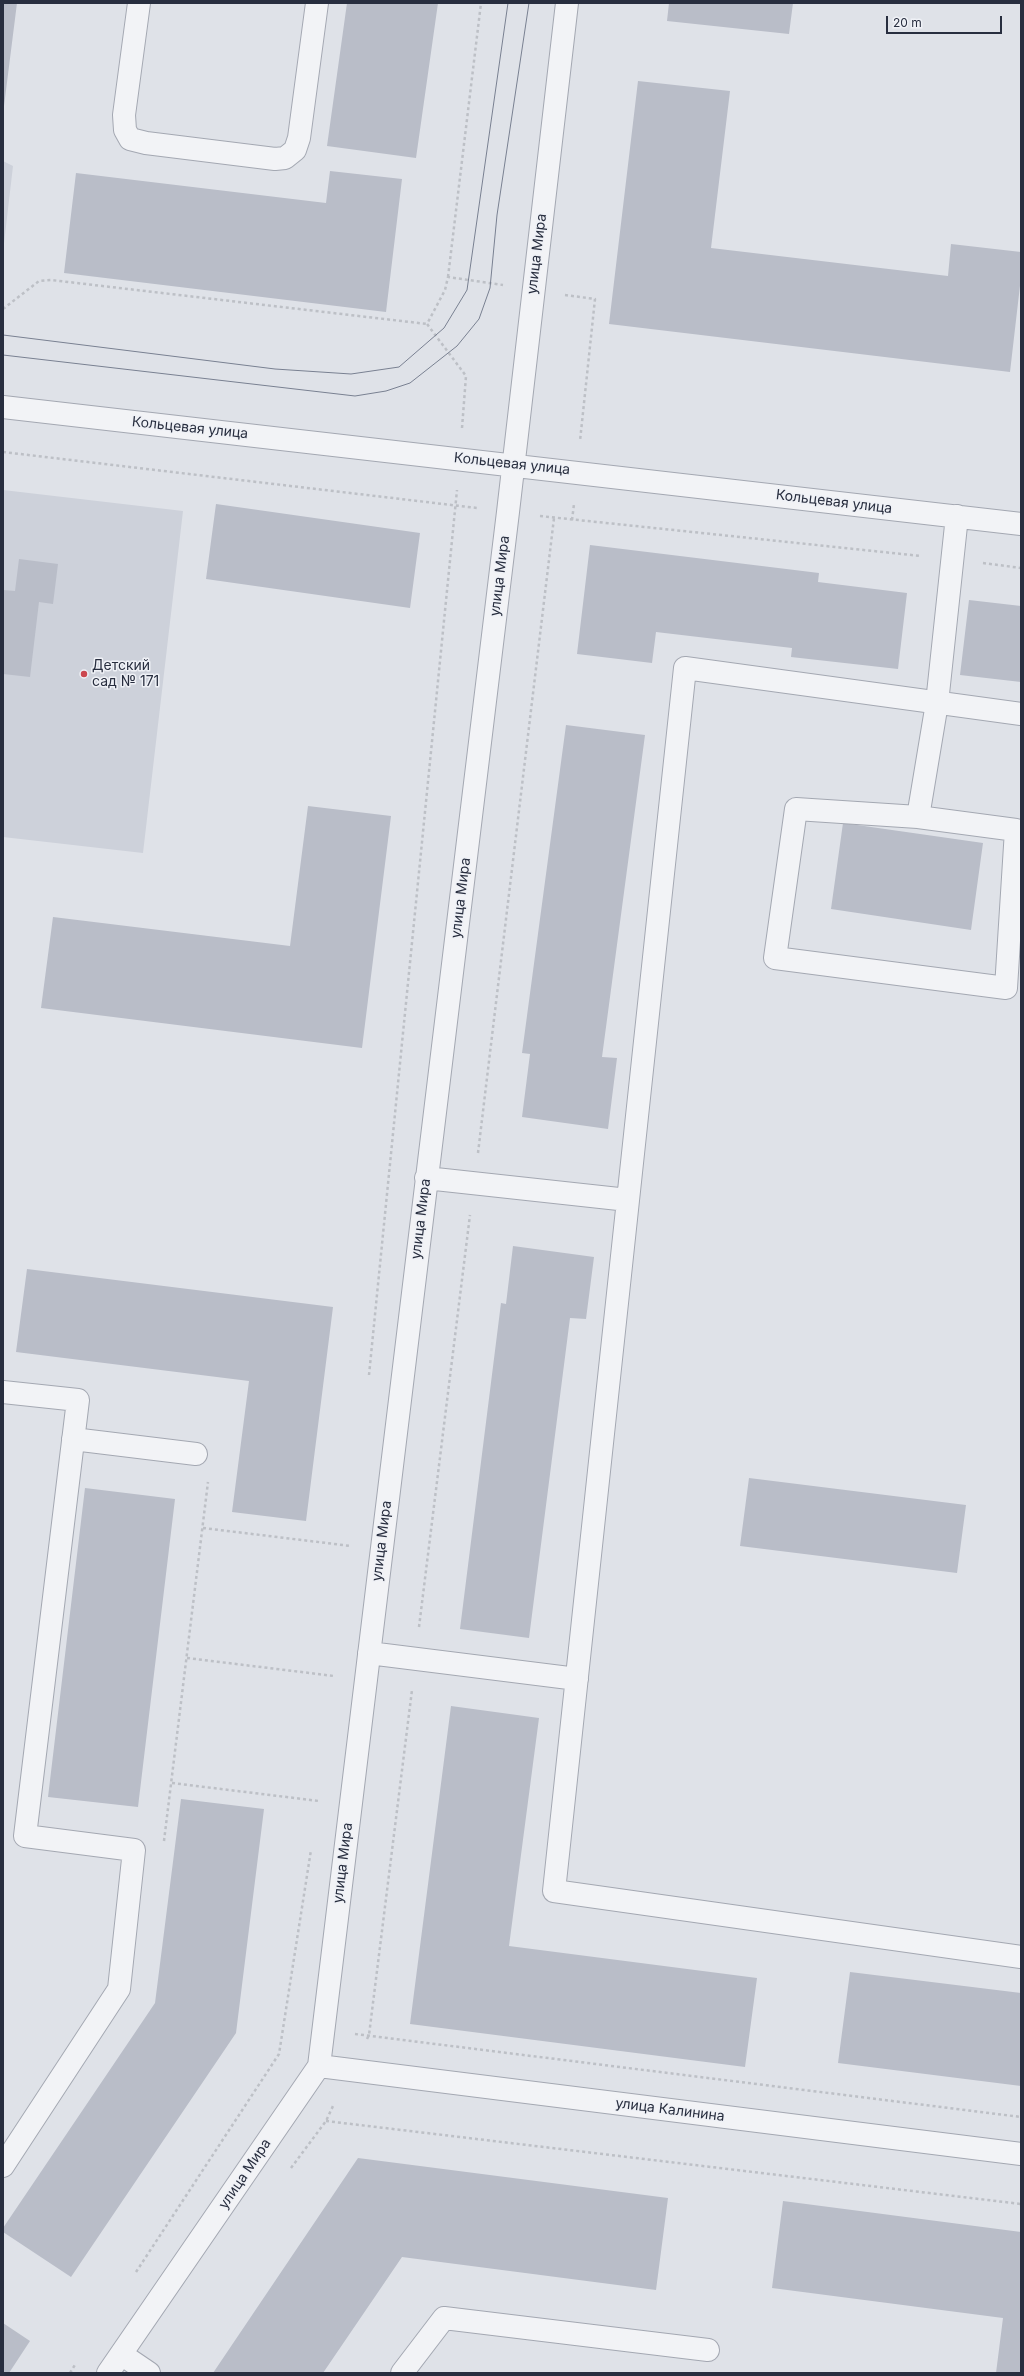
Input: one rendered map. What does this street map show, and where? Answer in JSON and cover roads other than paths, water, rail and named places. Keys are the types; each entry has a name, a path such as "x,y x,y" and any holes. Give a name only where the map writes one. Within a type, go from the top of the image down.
{"street":[{"path":"139,3 124,116 125,130 130,139 146,144 275,159 285,158 295,150 299,138 316,3"},
{"name":"улица Мира","path":"108,2373 319,2066 567,3"},
{"name":"Кольцевая улица","path":"3,407 512,464 1021,524"},
{"path":"918,817 937,703 954,560 957,516"},
{"path":"1021,714 685,668 554,1891 1021,1957"},
{"path":"796,809 918,817 1016,830 1006,988 775,958 796,809"},
{"path":"426,1178 628,1200"},
{"path":"3,1392 78,1400 25,1836 134,1850 119,1989 3,2166"},
{"path":"73,1439 196,1454"},
{"path":"369,1653 577,1679"},
{"name":"улица Калинина","path":"319,2066 1021,2154"},
{"path":"402,2373 444,2318 708,2350"},
{"path":"121,2354 149,2373"}],"tram line":[{"path":"3,335 275,369 351,374 399,367 444,328 467,290 508,3"},
{"path":"3,355 355,396 386,391 410,383 457,346 479,319 490,288 497,215 529,3"}],"place":[{"name":"Детский сад № 171","path":"84,674"}]}
